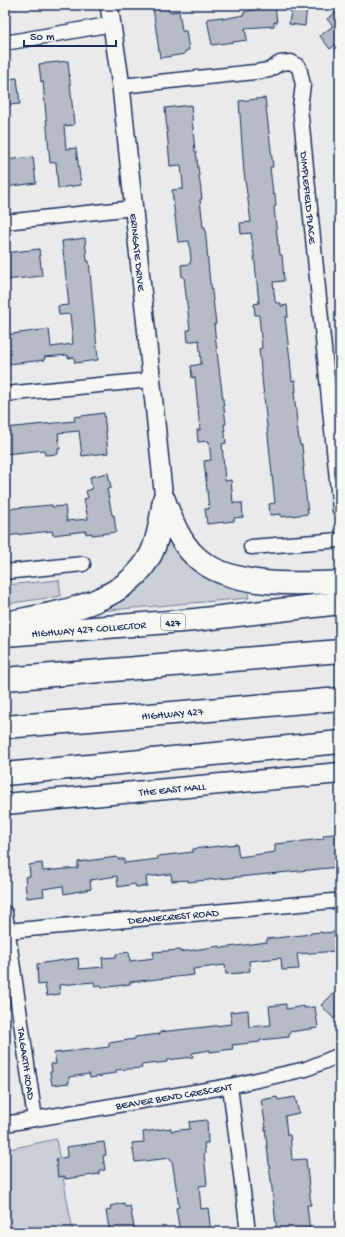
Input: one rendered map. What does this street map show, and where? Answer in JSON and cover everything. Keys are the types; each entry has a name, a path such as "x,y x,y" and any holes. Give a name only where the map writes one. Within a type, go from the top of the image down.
{"highway":[{"path":"164,500 179,536 195,556 215,570 227,575 289,584 340,582"},
{"path":"5,623 42,616 91,602 116,591 133,578 144,566 152,553 164,500"},
{"name":"HIGHWAY 427 COLLECTOR","path":"5,635 195,620 340,603"},
{"path":"5,679 340,652"},
{"name":"HIGHWAY 427","path":"5,727 340,699"},
{"path":"5,774 340,742"}],"main road":[{"name":"THE EAST MALL","path":"5,804 340,774"}],"street":[{"name":"ERINGATE DRIVE","path":"109,5 121,86 164,500"},
{"path":"5,42 113,24"},
{"name":"DIMPLEFIELD PLACE","path":"121,86 269,70 280,63 285,62 291,62 299,67 303,85 300,96 300,113 340,510"},
{"path":"5,222 133,208"},
{"path":"5,394 151,380"},
{"path":"251,546 340,540"},
{"path":"5,572 83,564"},
{"name":"DEANECREST ROAD","path":"7,931 340,901"},
{"name":"TALGARTH ROAD","path":"5,913 35,1119"},
{"name":"BEAVER BEND CRESCENT","path":"5,1124 230,1086 306,1069 340,1055"},
{"path":"230,1086 248,1232"}],"shaded area":[{"path":"173,538 247,589 249,598 87,612 163,540"},
{"path":"59,580 61,596 5,604 5,585"},
{"path":"56,1139 73,1232 5,1232 5,1150"}],"building":[{"path":"258,5 275,5 277,23 274,22 274,26 245,28 247,40 212,45 207,19 222,17 223,19 244,15 244,12 258,9"},
{"path":"292,5 307,5 305,26 289,24"},
{"path":"168,6 169,12 179,11 182,31 186,31 189,50 185,51 185,54 160,58 153,8"},
{"path":"340,9 340,41 330,49 320,36 333,26 327,19"},
{"path":"68,61 74,125 64,126 66,149 76,148 81,185 58,188 56,162 50,163 43,81 41,82 39,64"},
{"path":"17,78 20,104 5,105 5,79"},
{"path":"265,98 273,167 270,167 273,195 275,194 276,206 274,207 278,245 280,255 282,255 284,281 273,282 276,303 281,303 281,306 287,305 288,317 285,317 292,381 295,380 296,392 294,392 298,433 300,445 302,445 308,514 281,517 281,514 270,515 269,504 275,503 259,349 262,348 259,315 255,315 254,304 259,303 255,263 251,233 241,234 240,223 251,222 244,172 239,101"},
{"path":"191,105 195,152 202,199 200,199 203,227 205,227 210,284 216,324 214,324 226,424 224,424 226,443 222,444 225,481 231,480 233,503 242,503 243,517 234,518 234,521 207,524 205,509 209,509 204,461 211,460 209,441 198,442 197,430 200,430 195,377 192,378 191,366 201,364 199,340 188,342 187,330 190,330 184,277 182,277 181,265 190,264 191,259 189,241 178,242 172,190 183,189 183,184 181,165 170,166 165,108"},
{"path":"33,157 36,183 5,187 5,160"},
{"path":"85,238 87,261 89,261 98,360 75,363 74,357 68,358 68,355 44,357 45,360 8,364 5,335 49,329 51,347 73,344 70,314 59,315 58,306 69,305 62,241"},
{"path":"39,249 42,276 5,280 5,253"},
{"path":"104,413 108,453 82,456 79,431 58,433 60,449 58,449 58,454 45,455 43,450 5,454 5,428 75,421 74,417"},
{"path":"108,473 111,488 107,489 112,515 114,515 116,532 92,535 92,533 86,534 86,531 53,535 52,531 5,536 5,509 52,505 52,507 65,506 67,521 88,519 84,499 88,498 86,491 92,489 90,477"},
{"path":"334,834 334,837 340,836 340,855 337,856 339,867 188,882 188,880 172,881 171,874 146,877 147,886 136,887 135,884 118,887 117,876 90,880 91,889 64,894 63,886 43,889 44,896 27,898 25,877 30,876 29,865 42,863 43,871 78,868 78,862 117,857 118,859 124,859 124,863 158,859 158,856 193,852 193,849 237,844 239,857 275,852 275,844 323,839 324,835"},
{"path":"322,932 336,932 338,951 297,954 299,969 282,970 281,958 249,961 250,971 241,973 226,974 225,965 193,969 194,975 130,982 130,984 102,988 101,985 95,986 94,982 59,985 60,994 47,996 45,984 38,985 37,964 78,958 79,969 103,967 102,958 116,957 116,954 129,952 130,961 154,958 153,952 180,950 180,952 220,946 221,948 267,942 267,939"},
{"path":"340,988 340,1013 334,1019 321,1005"},
{"path":"286,1004 286,1009 304,1006 304,1008 315,1007 318,1028 289,1032 289,1037 232,1045 233,1049 210,1052 210,1050 192,1053 193,1057 141,1065 142,1068 116,1070 116,1073 102,1076 90,1078 89,1074 69,1077 69,1083 52,1085 50,1072 52,1072 51,1064 56,1064 54,1053 109,1047 109,1043 135,1039 135,1037 160,1034 160,1032 232,1024 230,1012 248,1010 249,1027 271,1025 269,1006"},
{"path":"277,1097 278,1100 295,1097 299,1113 285,1116 287,1135 290,1135 292,1160 306,1159 311,1205 307,1205 310,1232 277,1232 266,1127 261,1100"},
{"path":"207,1120 208,1143 204,1143 204,1154 207,1185 199,1186 201,1209 208,1208 211,1232 180,1232 176,1208 179,1207 172,1160 170,1160 170,1158 135,1162 132,1143 144,1142 143,1132 171,1128 171,1131 190,1129 189,1122"},
{"path":"104,1142 106,1155 103,1156 105,1170 99,1170 99,1174 65,1179 65,1176 58,1177 56,1159 67,1157 66,1147"},
{"path":"124,1203 125,1207 130,1206 135,1232 111,1232 106,1211 111,1210 110,1206"}]}
